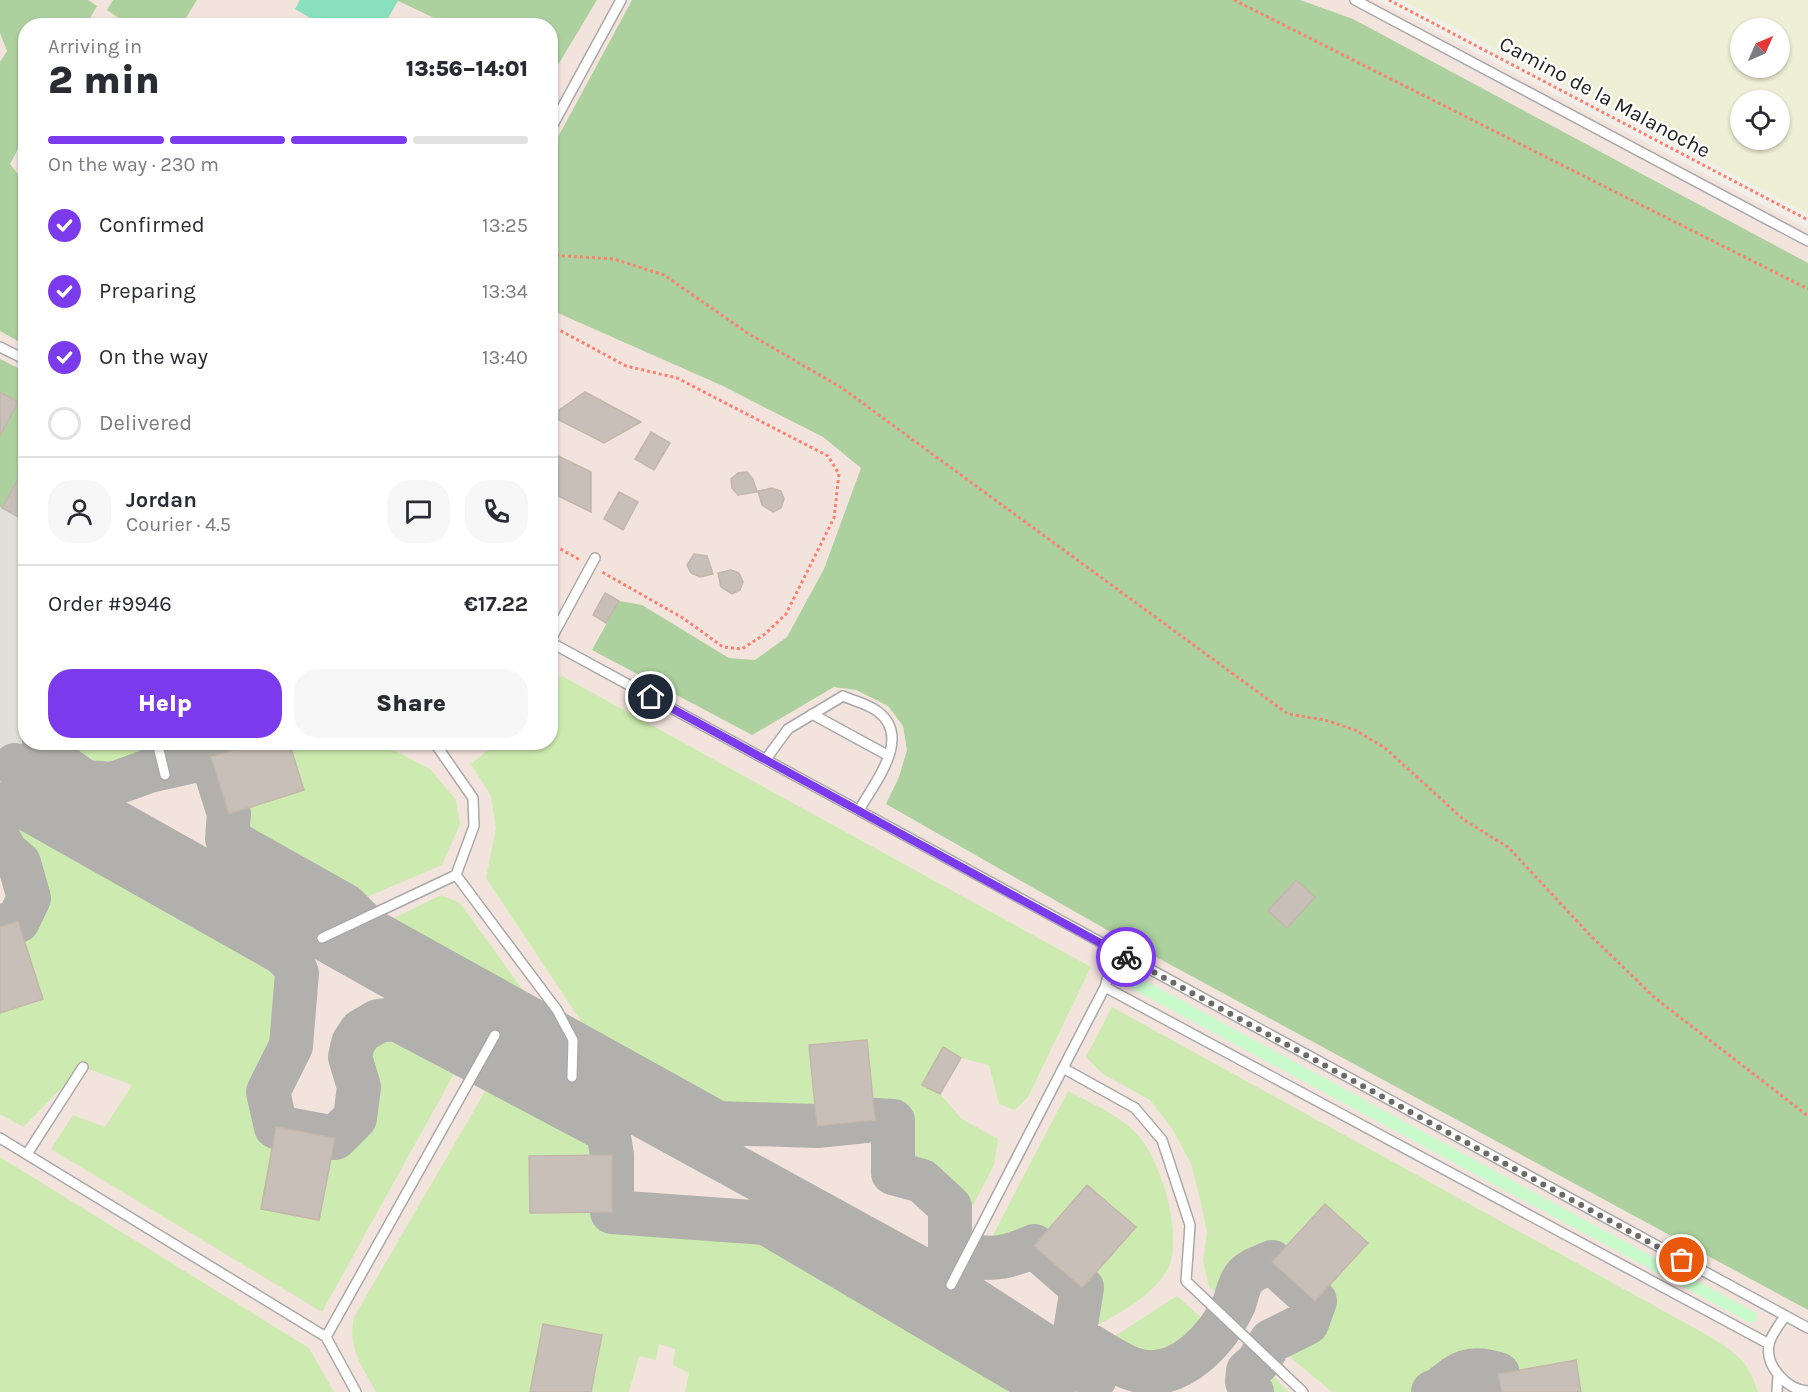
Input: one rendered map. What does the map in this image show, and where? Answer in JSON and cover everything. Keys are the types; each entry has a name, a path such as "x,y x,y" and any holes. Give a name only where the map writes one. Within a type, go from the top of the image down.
{"lane":[{"path":"558,115 621,0"},
{"path":"1355,0 1808,241"},
{"path":"0,347 18,356"},
{"path":"558,627 593,562"},
{"path":"558,646 1808,1328"},
{"path":"766,759 788,729 843,696 877,711 891,727 893,749 859,810"},
{"path":"812,714 889,756"},
{"path":"159,750 165,775"},
{"path":"322,938 456,875 474,826 473,798 440,750"},
{"path":"456,875 557,1011 573,1040 572,1077"},
{"path":"951,1285 1104,987 1115,951"},
{"path":"1104,987 1769,1344"},
{"path":"326,1337 495,1035"},
{"path":"27,1154 83,1067"},
{"path":"1063,1068 1135,1108 1162,1140 1190,1225 1186,1281 1303,1392"},
{"path":"0,1138 326,1337 356,1392"},
{"path":"1785,1316 1769,1344 1770,1361 1778,1375 1790,1385 1808,1391"},
{"path":"1777,1392 1778,1375"}],"path":[{"path":"1234,0 1808,289"},
{"name":"Camino de la Malanoche","path":"1389,0 1808,220"},
{"path":"558,255 615,259 664,275 749,334 842,388 1288,714 1325,720 1355,730 1385,748 1464,820 1508,847 1589,934 1655,998 1808,1116"},
{"path":"558,329 626,366 677,378 818,450 828,456 839,474 834,518 786,614 765,634 742,649 723,647 683,618 593,562 558,547"}],"shaded area":[{"path":"0,0 1377,0 1808,229 1808,1392 0,1392 0,793 23,750 558,750 558,18 18,18 18,517 0,507"},
{"path":"0,507 18,517 18,750 23,750 0,793"}],"green space":[{"path":"0,0 88,0 97,6 90,18 18,18 18,149 10,164 18,174 18,341 0,331 0,62 7,51 0,33"},
{"path":"113,0 197,0 186,18 119,18 107,10"},
{"path":"300,0 398,1 388,18 310,18 295,9"},
{"path":"396,0 597,0 558,65 558,18 434,18"},
{"path":"632,0 1300,0 1353,19 1808,263 1808,1310 1123,939 886,804 899,777 907,750 903,726 888,706 856,690 834,687 752,735 592,650 619,601 642,605 729,658 755,660 787,637 824,569 861,468 823,437 723,386 558,313 558,137"},
{"path":"1402,0 1808,0 1808,214 1665,138"},
{"path":"0,359 18,368 18,402 0,392"},
{"path":"18,402 18,478 2,508 0,507 0,436"},
{"path":"562,676 1091,967 1028,1097 1015,1110 999,1104 989,1065 961,1058 943,1048 922,1084 940,1094 962,1119 998,1139 994,1165 950,1250 950,1207 922,1181 893,1173 893,1122 875,1120 867,1040 809,1046 817,1126 718,1123 608,1062 486,878 496,828 491,796 471,764 488,750 558,750 558,681"},
{"path":"50,750 145,750 149,771 115,781 90,782 68,770"},
{"path":"173,750 230,750 178,764"},
{"path":"291,750 393,750 430,769 456,800 460,824 442,865 346,906 227,839 229,814 304,790"},
{"path":"16,803 281,952 292,962 297,973 291,1046 268,1092 276,1127 261,1209 319,1219 335,1138 355,1118 359,1087 350,1057 353,1043 361,1031 378,1021 396,1019 465,1054 322,1312 51,1149 73,1115 105,1127 132,1085 83,1067 23,1127 0,1114 0,1013 43,999 18,921 33,888 19,863 6,852 0,841 0,804"},
{"path":"441,895 460,903 551,1029 370,930"},
{"path":"1133,974 1756,1313 1757,1320 1750,1323 1129,987 1125,978"},
{"path":"1112,1007 1709,1336 1740,1358 1750,1372 1758,1392 1582,1392 1576,1360 1498,1374 1480,1369 1458,1374 1437,1392 1332,1392 1271,1341 1307,1323 1315,1301 1368,1243 1325,1204 1272,1262 1257,1268 1243,1278 1234,1304 1209,1287 1203,1261 1207,1232 1200,1199 1191,1164 1173,1130 1150,1100 1103,1074 1086,1057"},
{"path":"497,1071 608,1131 612,1155 530,1156 530,1213 612,1212 766,1223 1053,1392 685,1392 689,1373 673,1365 675,1349 659,1344 656,1360 639,1356 629,1392 591,1392 602,1335 543,1324 530,1392 376,1392 354,1347 352,1328 354,1317"},
{"path":"1068,1091 1120,1120 1145,1144 1154,1160 1168,1201 1173,1242 1171,1260 1165,1274 1156,1285 1135,1303 1075,1337 1082,1288 1135,1227 1087,1185 1034,1246 1010,1257 980,1260"},
{"path":"0,1157 309,1348 334,1392 0,1392"},
{"path":"1177,1296 1218,1333 1186,1360 1173,1368 1160,1372 1147,1372 1116,1360 1096,1348"},
{"path":"1258,1362 1289,1392 1252,1392 1247,1382 1248,1371"}],"building":[{"path":"0,392 18,402 0,436"},
{"path":"585,392 641,422 604,443 558,420 558,411"},
{"path":"651,432 670,443 654,470 635,459"},
{"path":"558,456 591,472 591,512 558,496"},
{"path":"747,472 753,479 757,492 738,495 732,488 731,479 738,473"},
{"path":"18,479 18,517 2,508"},
{"path":"772,488 781,491 784,499 781,508 773,512 762,505 758,491"},
{"path":"619,492 638,502 623,530 604,519"},
{"path":"694,554 707,556 713,574 700,577 691,573 687,565"},
{"path":"731,570 739,573 743,582 740,590 732,594 721,587 718,573"},
{"path":"605,593 619,601 606,623 593,615"},
{"path":"232,750 292,750 304,790 229,814 211,757"},
{"path":"1296,880 1315,897 1287,928 1268,911"},
{"path":"18,921 43,999 0,1013 0,927"},
{"path":"867,1040 875,1120 817,1126 809,1045"},
{"path":"943,1047 961,1058 940,1094 922,1085"},
{"path":"276,1127 335,1138 319,1220 261,1209"},
{"path":"612,1155 612,1212 530,1213 529,1156"},
{"path":"1087,1185 1136,1227 1082,1288 1034,1246"},
{"path":"1325,1204 1368,1243 1315,1301 1272,1262"},
{"path":"543,1324 602,1335 591,1392 530,1392"},
{"path":"1576,1360 1581,1392 1502,1392 1498,1374"}],"taxiway":[{"path":"50,750 60,764 85,782 113,784 149,771 211,757 229,814 227,839 346,906 370,930 718,1123 817,1126 875,1120 893,1121 893,1173 922,1181 950,1207 950,1250 983,1258 993,1258 1034,1246 1082,1288 1074,1337 1131,1369 1155,1372 1170,1369 1196,1354 1208,1343 1227,1317 1244,1278 1253,1270 1272,1262 1315,1301 1307,1323 1271,1341 1258,1362 1248,1371 1247,1382 1252,1392"},
{"path":"15,765 495,1035 951,1285 1095,1378"},
{"path":"0,804 16,803 33,812 281,952 292,962 297,973 291,1046 268,1092 276,1127 335,1138 355,1118 359,1087 350,1057 353,1043 361,1031 378,1021 396,1019 608,1131 612,1155 612,1212 766,1223 1053,1392"},
{"path":"0,841 6,852 19,863 29,898 18,921 0,927"},
{"path":"1433,1392 1460,1374 1472,1370 1498,1374 1502,1392"}],"way so far":[{"path":"1126,957 1682,1260"}],"route":[{"path":"651,697 1126,957"}]}
